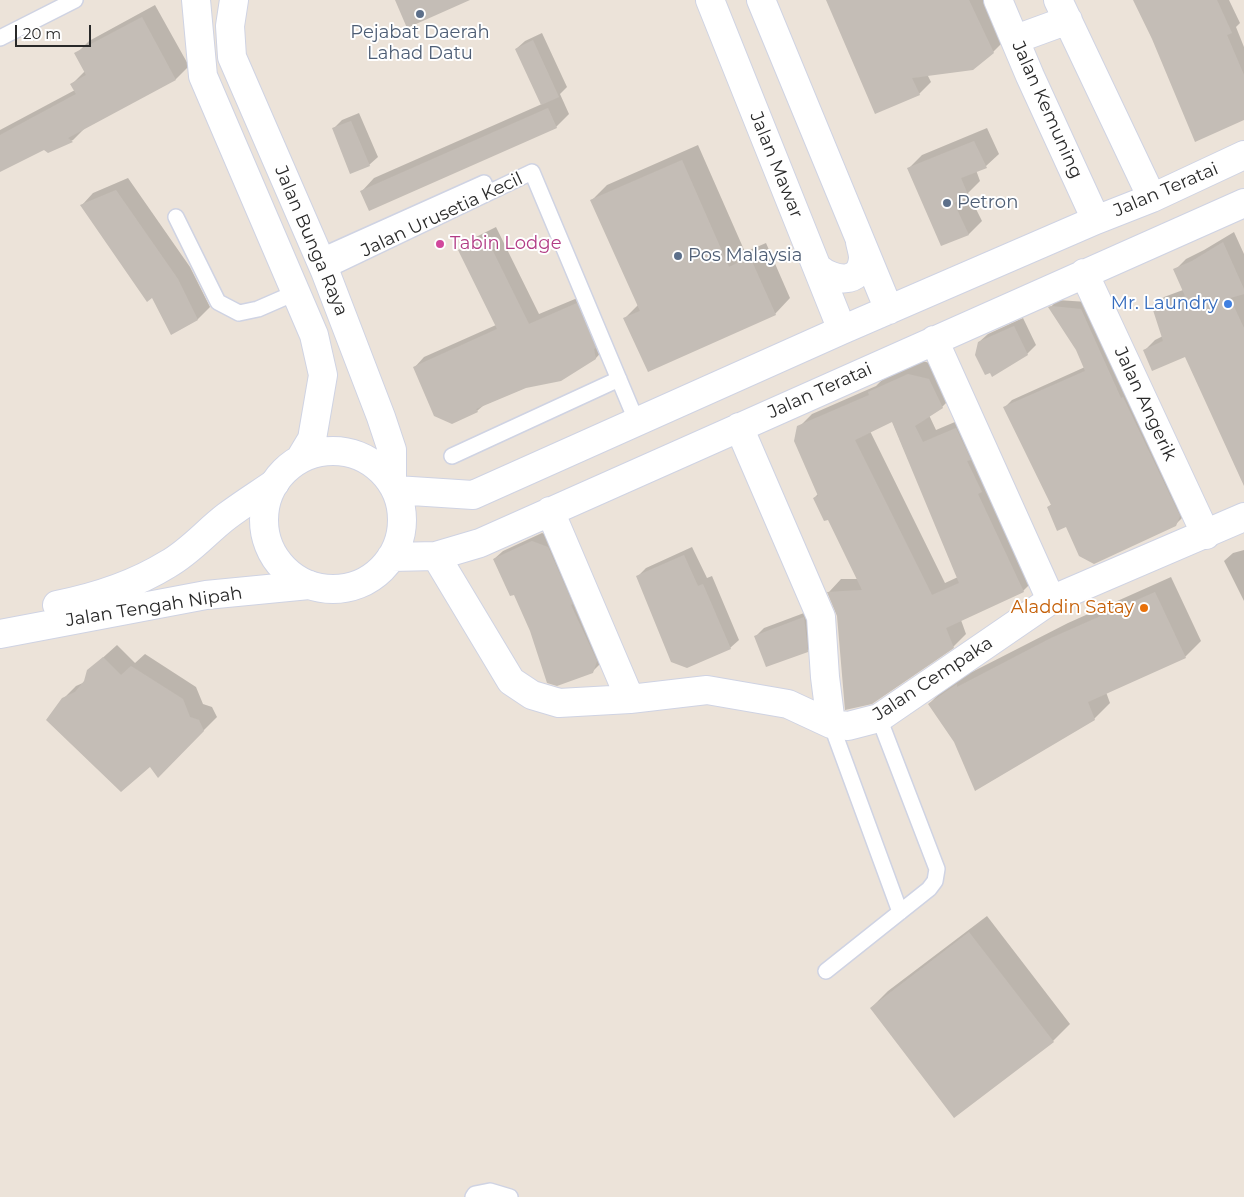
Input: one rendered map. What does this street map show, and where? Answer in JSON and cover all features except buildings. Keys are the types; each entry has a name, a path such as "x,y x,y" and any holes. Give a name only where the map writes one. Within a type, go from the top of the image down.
{"street":[{"name":"Jalan Bunga Raya","path":"196,0 203,76 314,335 323,375 312,439 300,458"},
{"name":"Jalan Bunga Raya","path":"234,0 230,26 232,57 322,264 392,450 394,486"},
{"name":"Jalan Mawar","path":"710,0 842,330"},
{"path":"760,0 889,310"},
{"name":"Jalan Kemuning","path":"998,0 1030,76 1096,220"},
{"path":"1016,39 1063,10 1152,198"},
{"name":"Jalan Teratai","path":"394,486 473,495 636,420 1096,220 1152,198 1244,155"},
{"name":"Jalan Teratai","path":"391,557 436,556 480,543 1084,273 1243,207"},
{"path":"818,268 840,280 850,278 856,273 863,258 860,242"},
{"name":"Jalan Angerik","path":"1084,273 1206,534"},
{"path":"934,340 1051,600"},
{"path":"740,427 821,617 825,677 831,724"},
{"path":"323,452 353,455 373,465 394,486 402,514 400,536 391,557 369,579 340,589 309,585 294,577 281,566 272,552 266,536 264,519 266,502 275,483 300,458 323,452"},
{"name":"Jalan Tengah Nipah","path":"0,634 86,599 132,584 170,564 207,536 226,516 275,483"},
{"path":"550,511 630,699"},
{"name":"Jalan Cempaka","path":"436,556 511,681 532,695 559,703 630,699 707,690 788,704 831,724 848,726 879,718 1051,600 1244,517"},
{"name":"Jalan Tengah Nipah","path":"0,616 39,617 206,595 309,585"}],"lane":[{"path":"0,38 76,0"},
{"name":"Jalan Urusetia Kecil","path":"322,264 528,164"},
{"name":"Jalan Urusetia Kecil","path":"322,264 532,172 636,420"},
{"path":"176,217 218,302 239,313 258,309 296,292"},
{"path":"452,456 619,379"},
{"path":"826,971 929,889 935,881 937,869 879,718"},
{"path":"831,724 900,912"},
{"path":"473,1197 475,1194 490,1191 510,1197"}],"place":[{"name":"Pejabat Daerah Lahad Datu","path":"420,14"},
{"name":"Petron","path":"947,203"},
{"name":"Tabin Lodge","path":"440,244"},
{"name":"Pos Malaysia","path":"678,256"},
{"name":"Mr. Laundry","path":"1228,304"},
{"name":"Aladdin Satay","path":"1144,608"}]}
